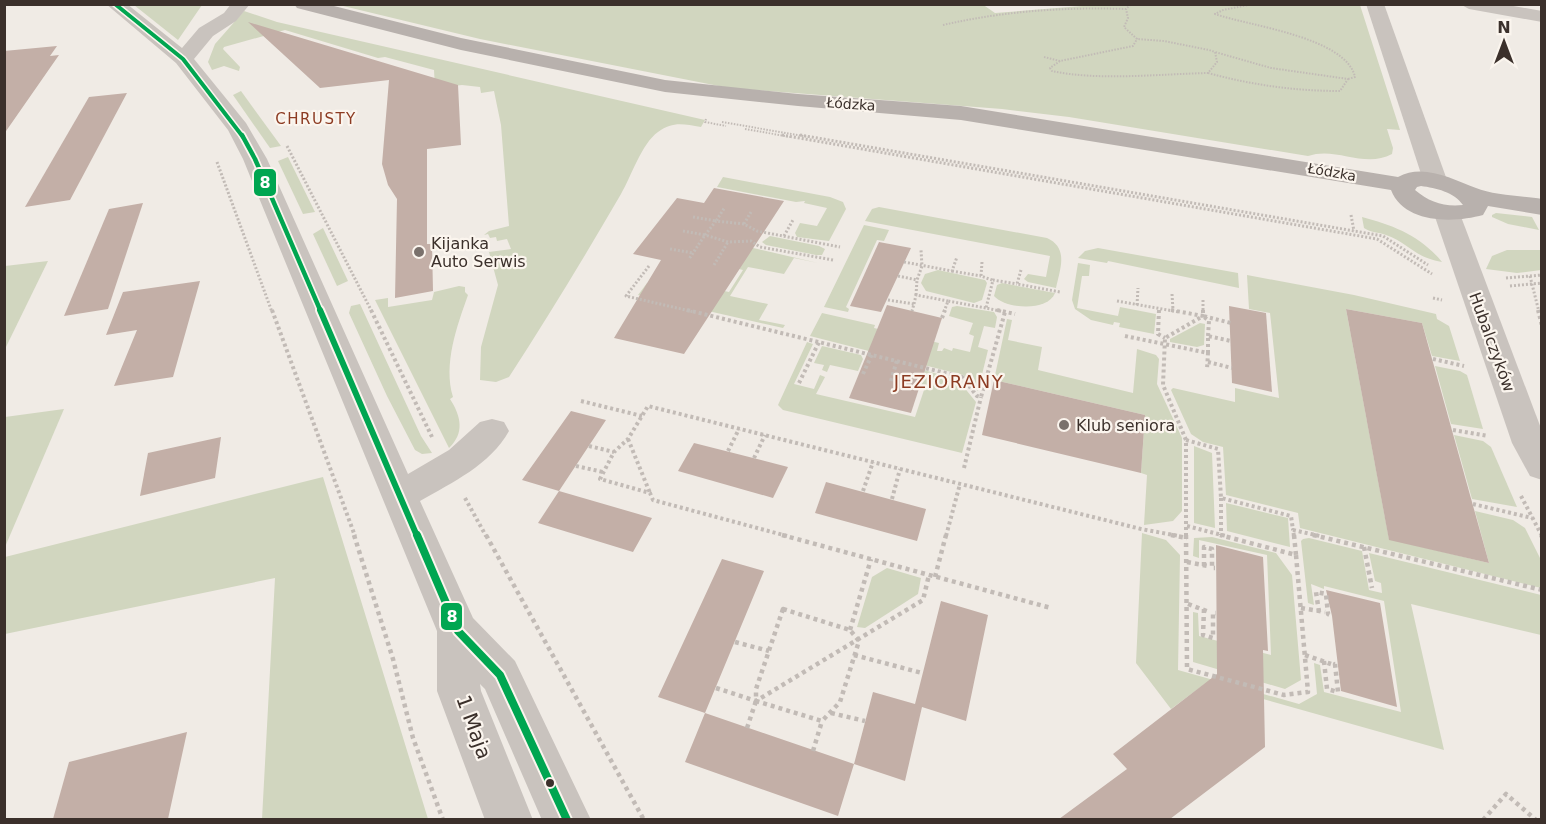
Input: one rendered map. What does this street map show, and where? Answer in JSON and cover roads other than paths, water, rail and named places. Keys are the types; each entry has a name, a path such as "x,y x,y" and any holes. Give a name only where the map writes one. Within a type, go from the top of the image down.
{"main road":[{"name":"Łódzka","path":"303,4 461,44 665,86 798,100 961,112 1403,185 1410,180 1435,180"},
{"path":"1435,180 1454,186 1470,195 1542,207"},
{"path":"1403,185 1403,192 1412,201 1428,210 1448,214 1463,214 1474,210 1476,203 1470,195"}],"street":[{"name":"1 Maja","path":"115,4 183,59 238,128 255,159 458,631 500,675 567,819"},
{"path":"183,59 206,32 230,17 241,4"},
{"path":"1374,4 1435,180"},
{"path":"1469,4 1542,17"},
{"path":"206,32 202,18 207,12"},
{"name":"Hubalczyków","path":"1448,214 1529,443 1541,465"},
{"path":"400,495 467,455 492,431"},
{"name":"1 Maja","path":"458,631 459,691 509,819"}],"place":[{"name":"Kijanka Auto Serwis","path":"419,252"},
{"name":"Klub seniora","path":"1064,425"}],"district":[{"name":"CHRUSTY","path":"316,119"},
{"name":"JEZIORANY","path":"949,381"}]}
